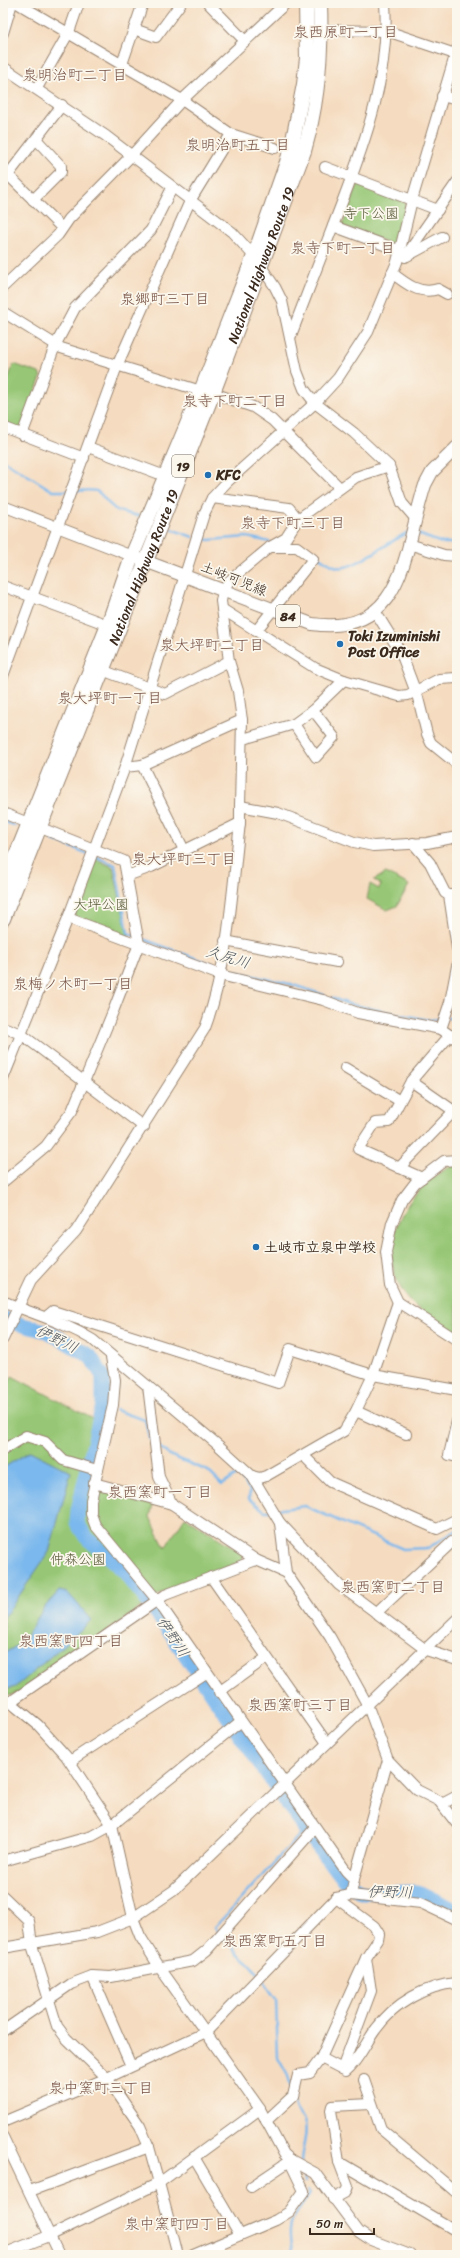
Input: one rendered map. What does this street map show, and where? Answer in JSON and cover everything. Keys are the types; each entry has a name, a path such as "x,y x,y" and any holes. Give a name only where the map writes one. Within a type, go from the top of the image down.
{"highway":[{"name":"National Highway Route 19","path":"258,261 298,120 307,58 306,3"},
{"name":"National Highway Route 19","path":"3,919 34,825 108,625 139,558 207,392 258,261 299,165 313,118 321,30 320,3"},
{"name":"National Highway Route 19","path":"3,888 34,825 102,670 164,476 207,392"}],"main road":[{"name":"土岐可児線","path":"139,558 185,574 223,591 312,624 325,626 351,621 375,611 386,599 399,579 425,484 432,472 457,447"}],"street":[{"path":"3,33 12,3"},
{"path":"17,3 69,32 182,100 231,134 275,148"},
{"path":"37,88 69,32 80,3"},
{"path":"122,64 143,3"},
{"path":"134,29 156,37 181,3"},
{"path":"208,3 244,42"},
{"path":"3,287 58,235 62,228 132,156 182,100 286,3"},
{"path":"290,338 334,226 372,117 379,90 387,31 385,3"},
{"path":"3,1079 68,918 125,766 198,532 212,498 282,431 315,404 338,378 368,332 400,256 412,200 456,51 387,31 321,30"},
{"path":"3,66 62,105 232,232 258,261 282,301 297,371 304,389 315,404 354,433 389,466 402,502 414,522"},
{"path":"442,96 457,100"},
{"path":"62,105 36,139 5,172 62,228"},
{"path":"3,676 117,366 190,201 231,134"},
{"path":"33,200 61,172 61,166 36,139"},
{"path":"325,167 438,210"},
{"path":"400,256 438,210 457,182"},
{"path":"22,435 55,346 75,308 151,230 172,188"},
{"path":"334,226 400,256 442,237"},
{"path":"392,273 416,288 428,292 438,289 447,294"},
{"path":"3,312 55,346 253,407 272,420 340,488"},
{"path":"3,427 84,458"},
{"path":"88,447 164,476"},
{"path":"3,1339 31,1280 76,1231 144,1127 205,1028 214,1006 222,964 240,822 240,782 243,739 238,691 229,661 222,609 223,591 229,581 270,547 286,538 298,519 356,477 389,466"},
{"path":"212,498 289,508 298,519"},
{"path":"3,506 139,558"},
{"path":"410,542 444,555 457,556"},
{"path":"256,631 313,559 297,547 270,547"},
{"path":"3,586 108,625"},
{"path":"222,609 315,668 344,680 399,696 408,695 415,690 439,679 457,678"},
{"path":"375,611 401,653 415,690 431,744 457,764"},
{"path":"102,670 165,694 229,661"},
{"path":"243,739 294,724 313,710 344,680"},
{"path":"294,724 316,757 334,737 313,710"},
{"path":"125,766 142,765 242,720"},
{"path":"142,765 184,850"},
{"path":"240,806 278,812 354,842 373,846 427,843 457,837"},
{"path":"3,813 94,847 124,861 139,944 72,1111 46,1146 3,1182"},
{"path":"127,876 151,867 240,822"},
{"path":"413,843 430,863 445,892 453,895 457,948"},
{"path":"68,918 220,976 323,1000 358,1014 443,1022"},
{"path":"225,941 337,962"},
{"path":"422,1178 358,1149 375,1123 389,1122 412,1081 453,1038 443,1022 456,981 457,966"},
{"path":"3,1027 21,1034 144,1127"},
{"path":"345,1068 400,1101"},
{"path":"399,1168 454,1111 412,1081"},
{"path":"457,1160 444,1161 422,1178 402,1200 392,1223 386,1252 390,1286 398,1302 457,1340"},
{"path":"3,1301 17,1312 47,1316 73,1328 93,1340 111,1357 218,1445 252,1476 277,1519 339,1585 426,1650 457,1660"},
{"path":"252,1476 260,1478 266,1476 344,1431 356,1411 373,1375 398,1302"},
{"path":"47,1316 53,1311 278,1383 290,1349 373,1375 457,1390"},
{"path":"111,1357 115,1380 112,1410 94,1483 91,1514 98,1532 128,1564 157,1600 240,1722 346,1871 354,1879"},
{"path":"148,1386 159,1477 172,1504"},
{"path":"356,1411 406,1434"},
{"path":"457,1421 449,1455 457,1457"},
{"path":"3,1450 26,1436 45,1442 62,1460 97,1470"},
{"path":"303,1455 330,1482 437,1529 457,1519"},
{"path":"94,1483 172,1504 256,1560 286,1573"},
{"path":"277,1519 286,1573 330,1637 367,1704 388,1760 417,1790 442,1804 457,1824"},
{"path":"376,1613 452,1542 457,1540"},
{"path":"256,1560 165,1595 7,1700 38,1725 70,1761 112,1825 133,1918 140,1936 160,1968 260,2109 284,2154 316,2173 360,2232 371,2240 410,2255"},
{"path":"211,1577 326,1743"},
{"path":"3,1948 32,1945 97,1932 133,1918 184,1883 326,1743 426,1650 457,1619"},
{"path":"219,1692 266,1658"},
{"path":"70,1761 206,1673"},
{"path":"3,1861 92,1836 112,1825 240,1722"},
{"path":"351,1895 354,1879 388,1760"},
{"path":"442,1804 457,1796"},
{"path":"3,2031 71,1984 92,1976 111,1977 193,1961 216,1940 315,1828"},
{"path":"3,2122 107,2078 206,2032 252,1984 265,1973 336,1898 351,1895 421,1903 457,1920"},
{"path":"3,1896 29,1921 32,1945 57,2026 66,2038 107,2078 140,2126 149,2147 178,2255"},
{"path":"266,2120 286,2104 293,2096 298,2075 310,2073 321,2058 366,1958 378,1940 379,1934 374,1926 336,1898"},
{"path":"342,2069 371,1991 366,1958"},
{"path":"92,1976 131,2066"},
{"path":"321,2058 346,2071 350,2068 377,2027 408,1999 441,1984 457,1983"},
{"path":"364,2080 371,2104 381,2129 457,2193"},
{"path":"334,2199 346,2192 348,2186 339,2162 331,2110 332,2106 371,2104"},
{"path":"3,2254 51,2235 159,2183 260,2109"},
{"path":"3,2137 51,2235 59,2255"},
{"path":"30,2191 149,2147"},
{"path":"194,2157 240,2235"},
{"path":"339,2162 454,2229 457,2229"},
{"path":"251,2187 297,2163"},
{"path":"193,2255 276,2220 289,2212 304,2191 292,2166 297,2163"}],"green space":[{"name":"寺下公園","path":"358,184 405,202 406,205 395,245 342,226"},
{"path":"14,364 39,373 41,377 21,430 3,422 3,391"},
{"name":"大坪公園","path":"96,859 113,867 129,939 76,918 74,914"},
{"path":"386,873 409,885 397,906 387,910 367,899 370,884 379,889 381,885 374,880"},
{"path":"457,1165 457,1332 426,1314 407,1297 395,1276 392,1261 392,1246 400,1218 417,1193 438,1174"},
{"name":"仲森公園","path":"12,1376 95,1420 81,1482 153,1504 150,1517 165,1548 185,1517 244,1554 242,1561 161,1593 20,1692 8,1696 3,1693 3,1385 6,1387"}],"water":[{"path":"30,1451 71,1472 49,1552 3,1619 3,1468"},
{"path":"59,1591 68,1593 92,1620 16,1687 7,1689 3,1688 3,1654 23,1642 43,1609"}],"waterway":[{"path":"3,460 53,491 68,491"},
{"path":"75,491 97,491 117,510 139,516"},
{"path":"171,529 193,537"},
{"path":"305,547 329,564 337,567 344,567 362,560 409,532"},
{"path":"415,533 442,543 457,543"},
{"path":"198,538 209,540 247,537 270,542"},
{"name":"久尻川","path":"3,821 15,826"},
{"name":"久尻川","path":"53,840 89,854"},
{"name":"久尻川","path":"93,855 115,865 128,933 135,936"},
{"name":"久尻川","path":"140,938 220,967"},
{"name":"久尻川","path":"224,969 290,984 324,995"},
{"name":"久尻川","path":"332,998 349,1004 429,1020 441,1019"},
{"name":"久尻川","path":"448,1018 457,1018"},
{"name":"伊野川","path":"3,1318 46,1331 68,1343 90,1356 103,1376 103,1405 78,1510 77,1523 86,1537 124,1571 156,1612 305,1829 344,1881 363,1893 418,1892 457,1911"},
{"name":"伊野川","path":"103,1405 109,1407"},
{"path":"115,1410 145,1420 149,1438 151,1440"},
{"path":"158,1446 169,1455 208,1471 222,1485 238,1474 250,1490 249,1499 265,1511 270,1511"},
{"path":"275,1510 305,1506 403,1549 428,1548 457,1530"},
{"path":"219,1933 215,1927 305,1829"},
{"path":"222,1937 258,1973"},
{"path":"262,1979 276,1999 278,2058 288,2076 291,2089"},
{"path":"293,2099 296,2110 304,2121 306,2131 301,2162"},
{"path":"301,2169 305,2182"},
{"path":"293,2255 290,2228 295,2216 310,2194 308,2190"}],"place":[{"name":"KFC","path":"208,475"},
{"name":"Toki Izuminishi Post Office","path":"340,644"},
{"name":"土岐市立泉中学校","path":"256,1247"}],"district":[{"name":"泉西原町一丁目","path":"346,32"},
{"name":"泉明治町二丁目","path":"75,75"},
{"name":"泉明治町五丁目","path":"238,145"},
{"name":"泉寺下町一丁目","path":"343,248"},
{"name":"泉郷町三丁目","path":"165,299"},
{"name":"泉寺下町二丁目","path":"235,401"},
{"name":"泉寺下町三丁目","path":"293,523"},
{"name":"泉大坪町二丁目","path":"212,645"},
{"name":"泉大坪町一丁目","path":"110,698"},
{"name":"泉大坪町三丁目","path":"184,859"},
{"name":"泉梅ノ木町一丁目","path":"73,984"},
{"name":"泉西窯町一丁目","path":"160,1492"},
{"name":"泉西窯町二丁目","path":"393,1587"},
{"name":"泉西窯町四丁目","path":"71,1641"},
{"name":"泉西窯町三丁目","path":"300,1705"},
{"name":"泉西窯町五丁目","path":"275,1941"},
{"name":"泉中窯町三丁目","path":"101,2088"},
{"name":"泉中窯町四丁目","path":"177,2224"}]}
